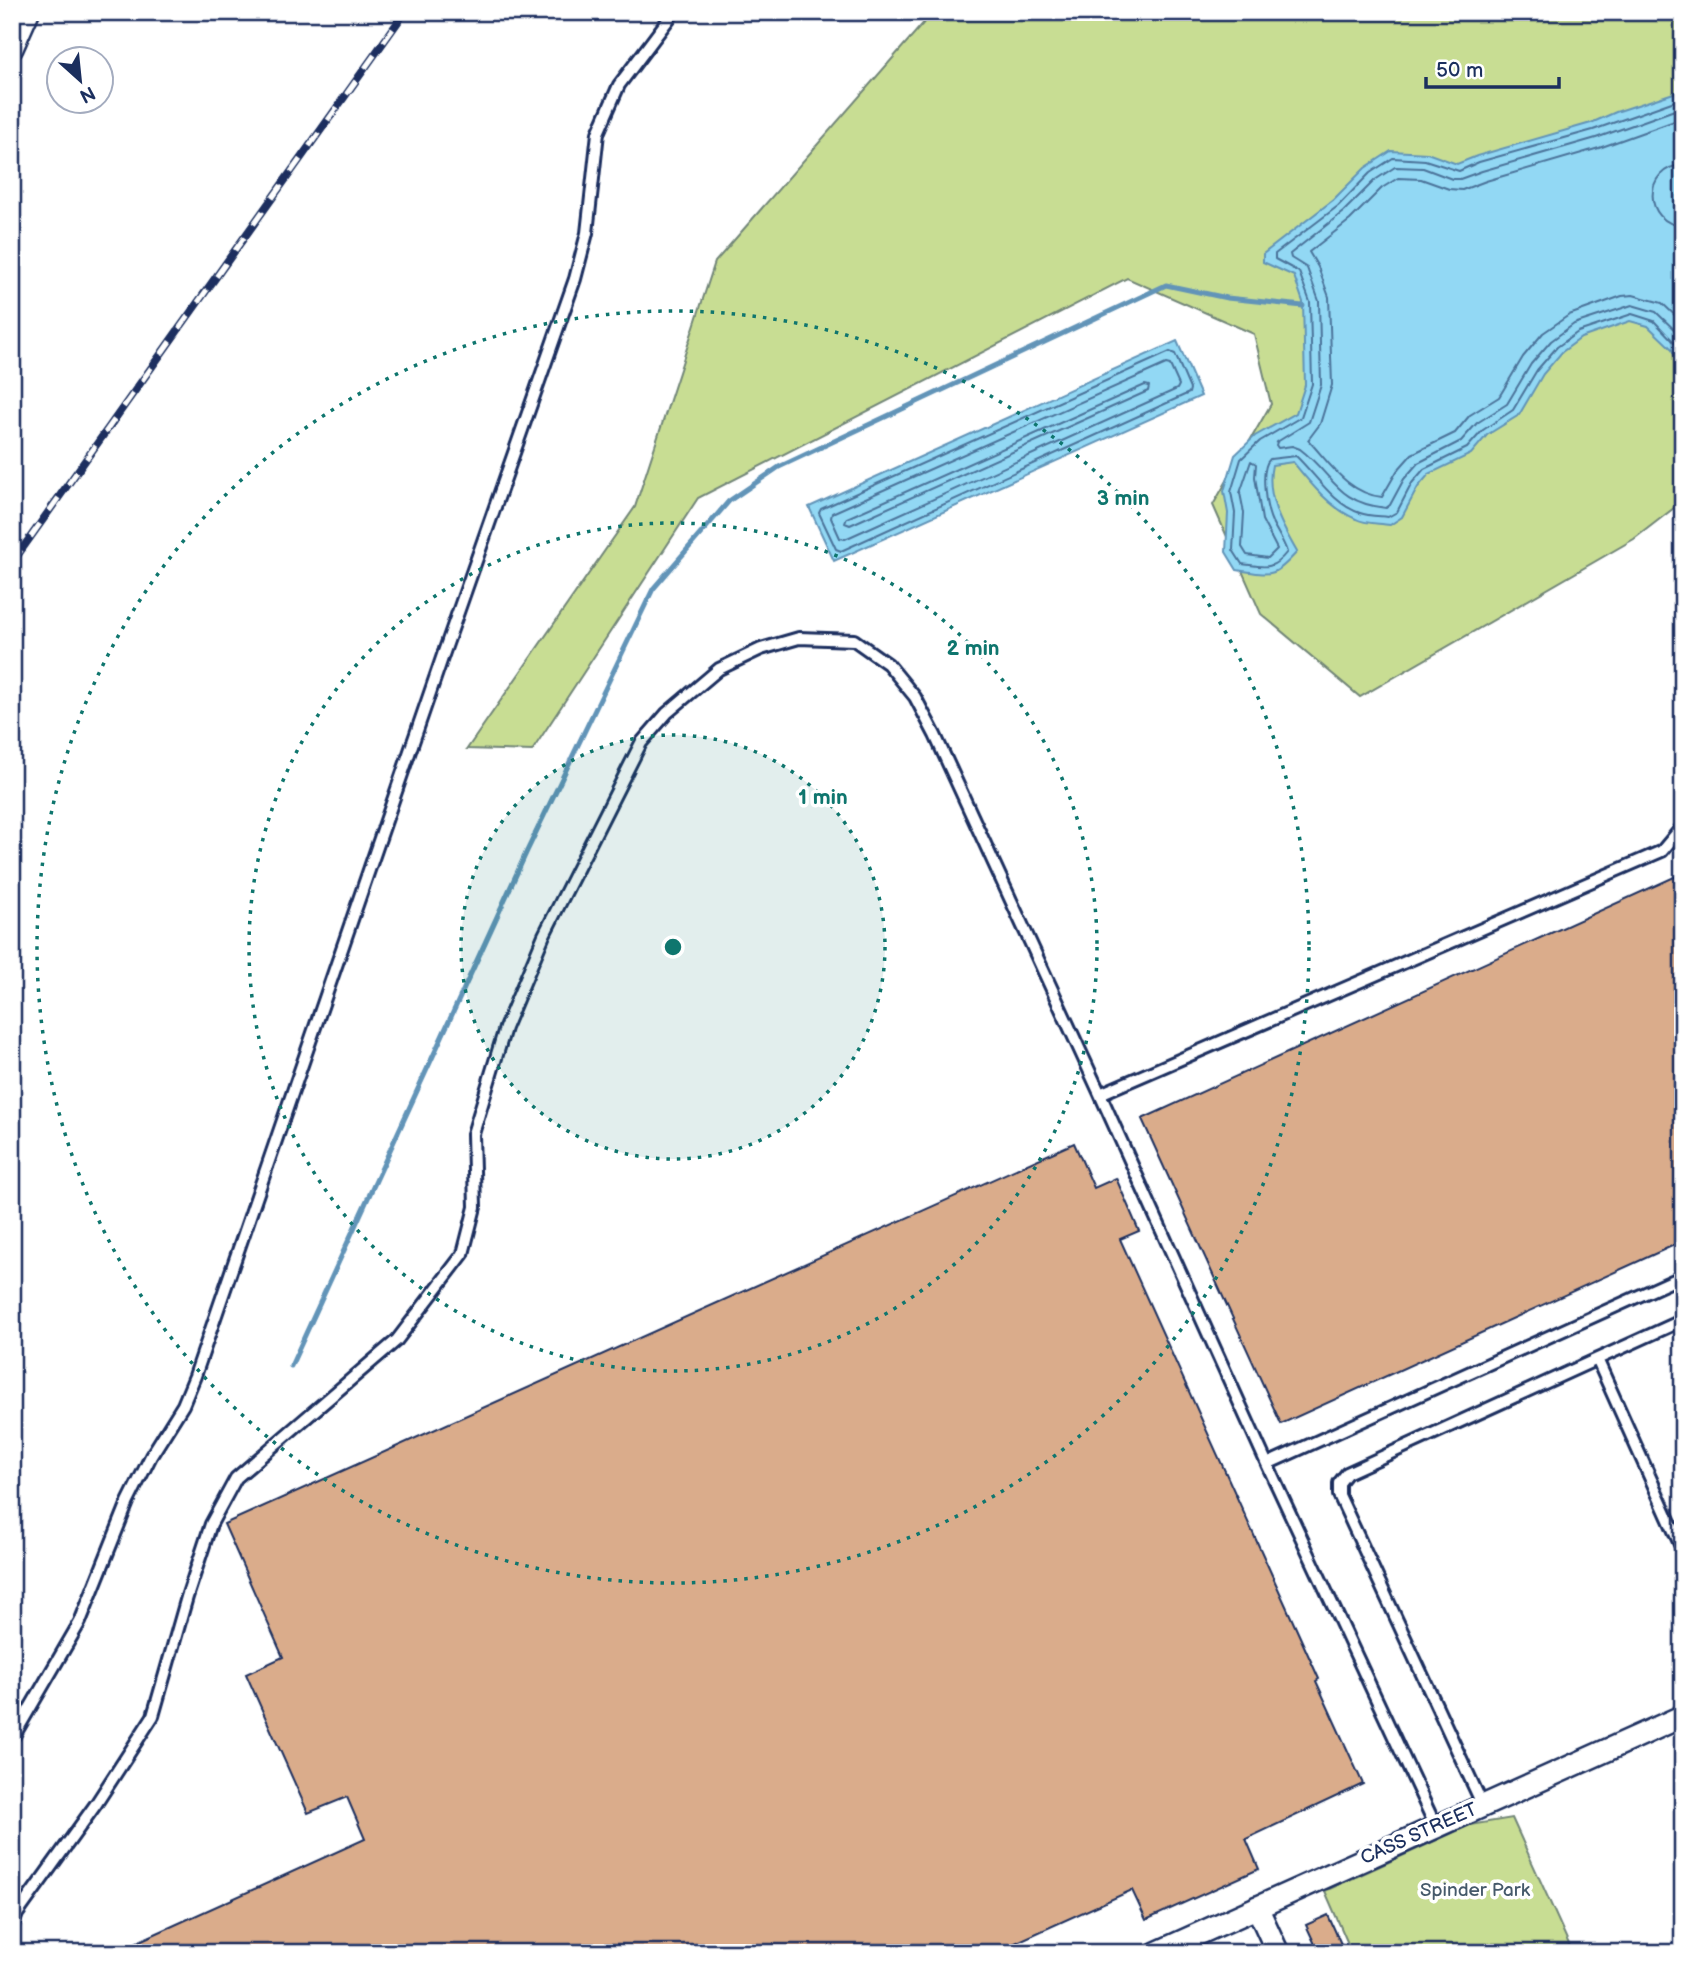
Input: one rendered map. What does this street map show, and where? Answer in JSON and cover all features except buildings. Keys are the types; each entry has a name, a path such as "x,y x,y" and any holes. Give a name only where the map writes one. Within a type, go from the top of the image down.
{"street":[{"path":"12,48 28,12"},
{"name":"CASS STREET","path":"1156,1953 1683,1716"},
{"path":"1257,1907 1278,1953"}],"lane":[{"path":"12,1739 80,1622 128,1502 151,1456 183,1405 195,1376 575,279 587,233 598,133 619,85 674,12"},
{"path":"12,1928 18,1914 96,1804 153,1716 211,1524 236,1478 397,1340 463,1254 475,1208 473,1133 505,1028 544,935 641,743 667,713 719,669 761,649 799,638 854,640 888,664 915,697 935,735 1267,1464 1436,1826"},
{"path":"1100,1094 1662,851 1683,826"},
{"path":"1267,1464 1683,1276"},
{"path":"1483,1805 1339,1495 1339,1483 1347,1473 1683,1320"},
{"path":"1597,1359 1683,1550"}],"green space":[{"path":"933,12 1683,12 1683,501 1634,539 1360,697 1261,614 1213,505 1271,404 1254,334 1127,278 698,498 532,751 467,749 635,507 715,262"},
{"name":"Spinder Park","path":"1512,1818 1573,1953 1352,1953 1325,1891 1470,1825"}],"water":[{"path":"1683,90 1683,190 1679,193 1683,215 1683,371 1671,348 1648,326 1630,321 1581,338 1562,352 1543,374 1519,415 1487,435 1471,454 1429,474 1418,487 1402,517 1390,525 1360,521 1347,514 1321,494 1293,462 1272,465 1270,477 1276,510 1297,552 1282,567 1271,573 1237,570 1226,552 1228,513 1224,491 1235,455 1255,436 1296,413 1305,385 1303,302 1294,276 1263,262 1263,254 1333,200 1365,168 1391,151 1427,153 1457,164 1591,123"},
{"path":"1177,341 1201,396 834,561 809,507"}],"waterway":[{"path":"291,1366 527,851 653,589 729,501 779,467 1166,285 1227,298 1303,306"}],"railway":[{"path":"12,563 405,12"}]}
